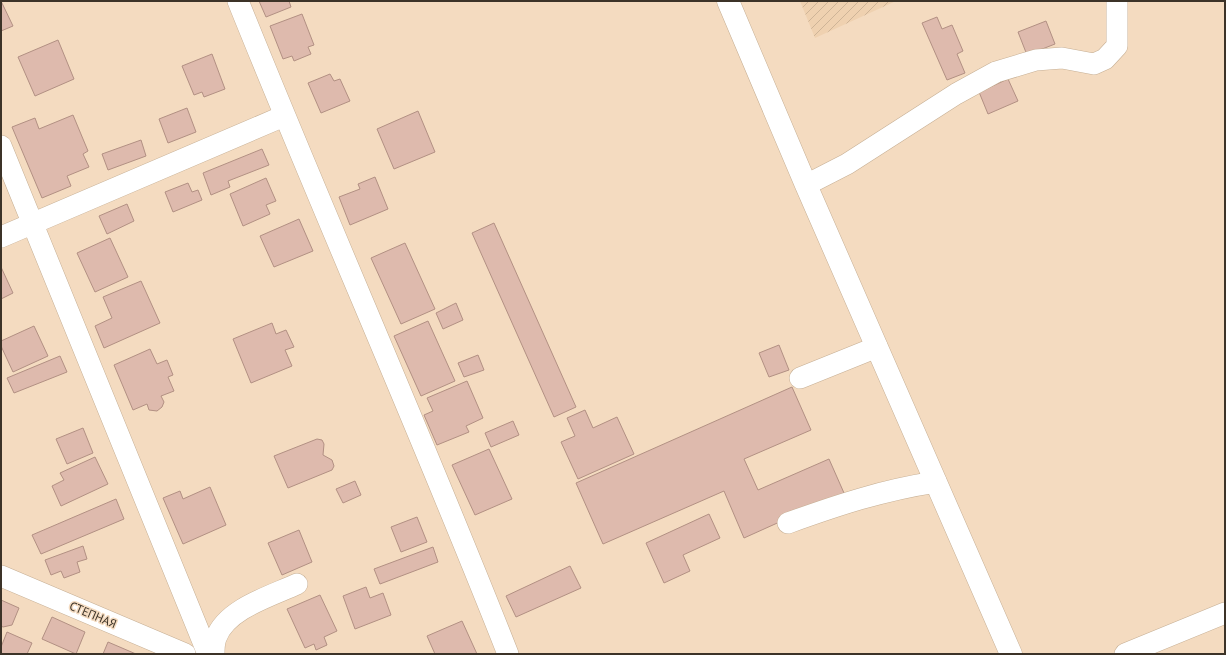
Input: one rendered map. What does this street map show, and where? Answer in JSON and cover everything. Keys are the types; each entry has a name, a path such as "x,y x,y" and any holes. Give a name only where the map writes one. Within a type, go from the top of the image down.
{"street":[{"path":"238,1 284,116 452,509 508,654"},
{"path":"728,1 806,185 1011,654"},
{"path":"806,185 848,164 956,94 996,72 1036,60 1062,58 1094,64 1105,59 1117,46 1117,1"},
{"path":"1,237 33,222 284,116"},
{"path":"1,146 208,654"},
{"path":"800,378 877,347"},
{"path":"788,523 848,502 892,490 936,482"},
{"name":"СТЕПНАЯ","path":"1,576 185,654"},
{"path":"214,654 215,639 223,625 243,608 297,584"},
{"path":"1125,654 1225,613"}],"shaded area":[{"path":"800,1 896,1 815,38"}],"building":[{"path":"1,1 13,26 1,31"},
{"path":"259,1 289,1 291,7 266,17"},
{"path":"302,14 314,45 308,47 311,54 294,61 292,56 283,59 270,26"},
{"path":"937,17 942,29 952,25 963,51 957,54 965,73 947,80 922,23"},
{"path":"1046,21 1055,44 1027,55 1018,32"},
{"path":"58,40 74,79 35,96 18,57"},
{"path":"212,54 225,89 204,97 202,92 194,95 182,66"},
{"path":"330,74 334,81 340,79 350,101 321,113 308,83"},
{"path":"1008,79 1018,101 988,114 979,92"},
{"path":"187,108 196,132 168,143 159,119"},
{"path":"418,111 435,152 394,169 377,129"},
{"path":"73,115 88,151 83,154 89,167 67,176 71,186 42,198 12,127 35,118 39,129"},
{"path":"141,140 146,156 108,170 102,154"},
{"path":"262,149 269,165 228,181 230,187 211,195 203,173"},
{"path":"375,177 388,209 350,225 339,197 360,189 358,184"},
{"path":"266,178 276,201 266,205 270,214 243,226 230,194"},
{"path":"188,183 192,192 198,190 202,200 173,212 165,192"},
{"path":"127,204 134,221 107,234 99,216"},
{"path":"299,219 313,251 274,267 260,236"},
{"path":"494,223 576,407 554,417 472,233"},
{"path":"110,238 128,277 95,292 77,253"},
{"path":"405,243 435,309 401,324 371,258"},
{"path":"1,267 13,293 1,299"},
{"path":"141,281 160,323 104,348 95,326 112,318 103,297"},
{"path":"456,303 463,320 443,329 436,313"},
{"path":"428,321 455,381 421,396 394,336"},
{"path":"272,323 276,334 286,330 294,347 285,350 292,366 251,383 233,339"},
{"path":"34,326 48,356 13,372 1,346 1,341"},
{"path":"779,345 789,370 769,377 759,353"},
{"path":"150,349 157,364 167,360 173,375 168,377 174,391 161,396 164,402 162,407 157,411 149,410 147,404 133,410 114,365"},
{"path":"478,355 484,370 464,377 458,363"},
{"path":"60,356 67,372 14,393 7,378"},
{"path":"467,381 483,418 466,426 469,432 437,445 424,415 433,411 427,398"},
{"path":"792,387 811,430 744,459 758,490 829,459 844,493 744,538 724,491 603,544 576,483"},
{"path":"585,410 593,428 617,417 634,454 578,479 561,442 575,436 567,418"},
{"path":"513,421 519,435 491,447 485,433"},
{"path":"83,428 93,453 67,464 56,439"},
{"path":"317,439 322,440 324,444 323,455 332,460 334,466 332,470 288,488 274,456"},
{"path":"489,449 512,499 475,515 452,465"},
{"path":"95,457 108,484 61,506 52,486 64,480 60,473"},
{"path":"355,481 361,495 343,503 336,489"},
{"path":"210,487 226,525 183,544 163,498 180,491 183,499"},
{"path":"116,499 124,519 41,554 32,535"},
{"path":"709,514 720,538 683,555 690,571 664,583 646,543"},
{"path":"417,517 427,542 401,552 391,527"},
{"path":"299,530 312,562 282,575 268,543"},
{"path":"83,546 87,559 77,562 80,572 64,578 61,571 51,575 45,560"},
{"path":"433,547 438,562 380,584 374,569"},
{"path":"570,566 581,588 516,617 506,596"},
{"path":"366,587 370,598 383,593 391,615 355,629 343,596"},
{"path":"320,595 337,631 324,637 327,645 316,650 314,644 305,648 287,609"},
{"path":"1,600 19,608 12,625 1,626"},
{"path":"52,617 85,632 76,654 42,639"},
{"path":"462,621 477,654 435,654 427,636"},
{"path":"7,632 32,643 27,654 1,654 1,647"},
{"path":"108,642 136,654 103,654"}]}
